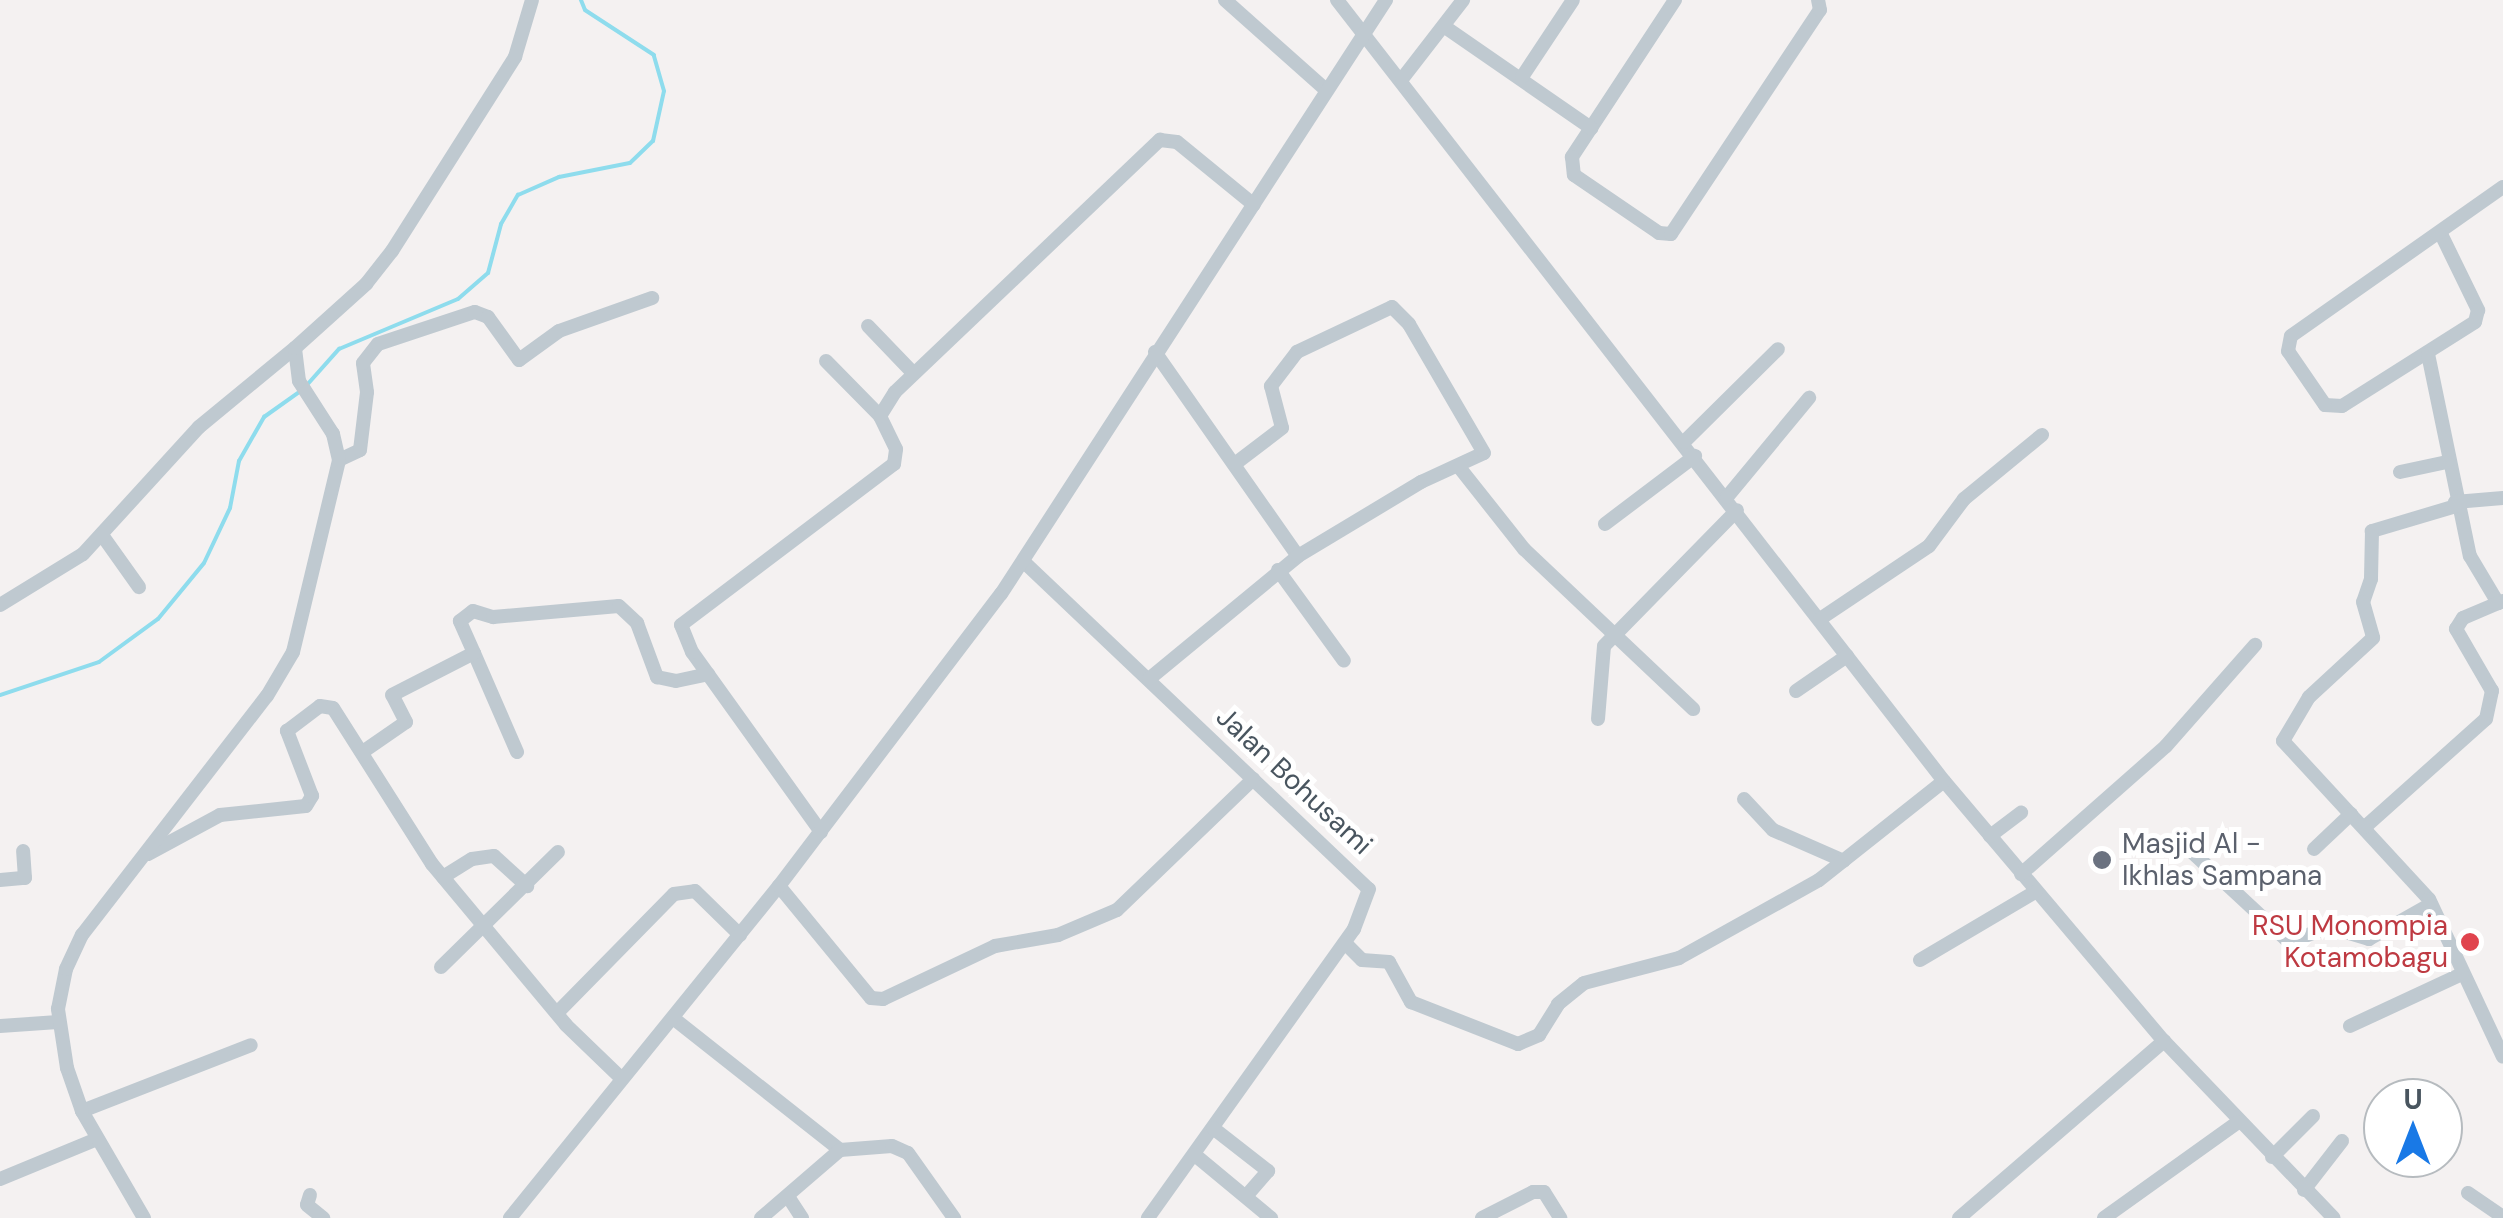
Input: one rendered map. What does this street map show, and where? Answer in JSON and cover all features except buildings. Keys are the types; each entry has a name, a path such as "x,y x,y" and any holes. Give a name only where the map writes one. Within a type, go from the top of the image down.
{"street":[{"path":"0,605 74,562 199,427 366,284 392,251 515,58 532,0"},
{"path":"1224,0 1326,90"},
{"path":"1337,0 1366,29 1944,782 2164,1042 2334,1218"},
{"path":"510,1218 779,886 1024,562 1386,0"},
{"path":"1402,79 1463,0"},
{"path":"1522,77 1574,0"},
{"path":"1675,0 1572,158 1574,174 1660,233 1671,234 1820,10 1818,0"},
{"path":"1445,27 1591,128"},
{"path":"880,416 912,373 1160,140 1177,142 1254,205"},
{"path":"2442,234 2478,318 2428,354 2332,408 2287,342 2503,187"},
{"path":"339,460 360,450 368,392 362,363 378,344 475,312 488,317 519,360 559,331 652,298"},
{"path":"1149,679 1278,570 1421,482 1483,458 1483,444 1410,324 1392,307 1297,352 1272,386 1282,428 1236,463"},
{"path":"868,326 912,373"},
{"path":"144,1218 82,1112 58,1022 72,952 284,670 305,618 339,460 333,434 299,380 295,348"},
{"path":"1684,442 1778,349"},
{"path":"1156,352 1298,556"},
{"path":"2365,827 2486,719 2492,692 2456,629 2463,618 2501,602 2475,570 2455,504 2428,354"},
{"path":"821,832 708,674 681,624 894,464 896,450 880,416 826,361"},
{"path":"1727,497 1809,398"},
{"path":"1820,619 1929,546 1964,500 2042,435"},
{"path":"1606,524 1695,456"},
{"path":"2400,472 2448,462"},
{"path":"1459,467 1524,549 1693,709"},
{"path":"2503,498 2455,504 2372,532 2371,580 2363,602 2371,644 2318,688 2282,735 2304,768 2365,827 2431,904 2503,1057"},
{"path":"1598,719 1602,657 1616,632 1738,510"},
{"path":"102,535 139,588"},
{"name":"Jalan Bohusami","path":"1024,562 1369,889 1367,905 1345,942 1148,1218"},
{"path":"1278,570 1344,660"},
{"path":"516,752 460,621 472,611 494,618 619,606 637,624 657,677 676,682 708,674"},
{"path":"2021,874 2166,746 2255,644"},
{"path":"364,750 406,722 392,695 474,653"},
{"path":"1796,691 1847,656"},
{"path":"142,856 220,815 306,806 312,796 287,731 320,706 333,708 364,750 443,877 557,1013 620,1078"},
{"path":"779,886 871,998 883,1000 995,946 1058,935 1117,910 1253,779"},
{"path":"1345,942 1362,960 1389,962 1411,1002 1518,1044 1539,1035 1558,1004 1584,983 1678,958 1844,861 1944,782"},
{"path":"1744,798 1773,830 1844,861"},
{"path":"1990,836 2021,813"},
{"path":"2314,849 2351,814"},
{"path":"0,880 25,878 23,850"},
{"path":"442,966 486,928 558,852"},
{"path":"2192,852 2288,942 2329,927 2369,939 2431,904"},
{"path":"443,877 472,859 494,856 527,886"},
{"path":"557,1013 674,894 694,891 740,935"},
{"path":"1920,960 2035,892"},
{"path":"2350,1026 2462,974"},
{"path":"674,1018 840,1150 900,1148 954,1218"},
{"path":"0,1026 58,1022"},
{"path":"1960,1218 2164,1042"},
{"path":"82,1112 251,1045"},
{"path":"2272,1157 2313,1116"},
{"path":"2104,1218 2238,1122"},
{"path":"1213,1128 1268,1171 1247,1195"},
{"path":"0,1179 98,1139"},
{"path":"2304,1190 2342,1141"},
{"path":"761,1218 789,1198 840,1150"},
{"path":"1195,1154 1271,1218"},
{"path":"1484,1217 1544,1192 1560,1218"},
{"path":"2468,1193 2503,1217"},
{"path":"310,1195 307,1205 324,1218"},
{"path":"789,1198 802,1218"}],"waterway":[{"path":"306,386 339,349 458,299 488,273 501,224 518,195 559,177 630,163 653,141 664,91 654,55 585,10 581,0"},
{"path":"0,695 99,662 158,619 204,563 230,508 239,461 264,417 299,392"}],"place":[{"name":"Masjid Al - Ikhlas Sampana","path":"2102,860"},
{"name":"RSU Monompia Kotamobagu","path":"2470,942"}]}
